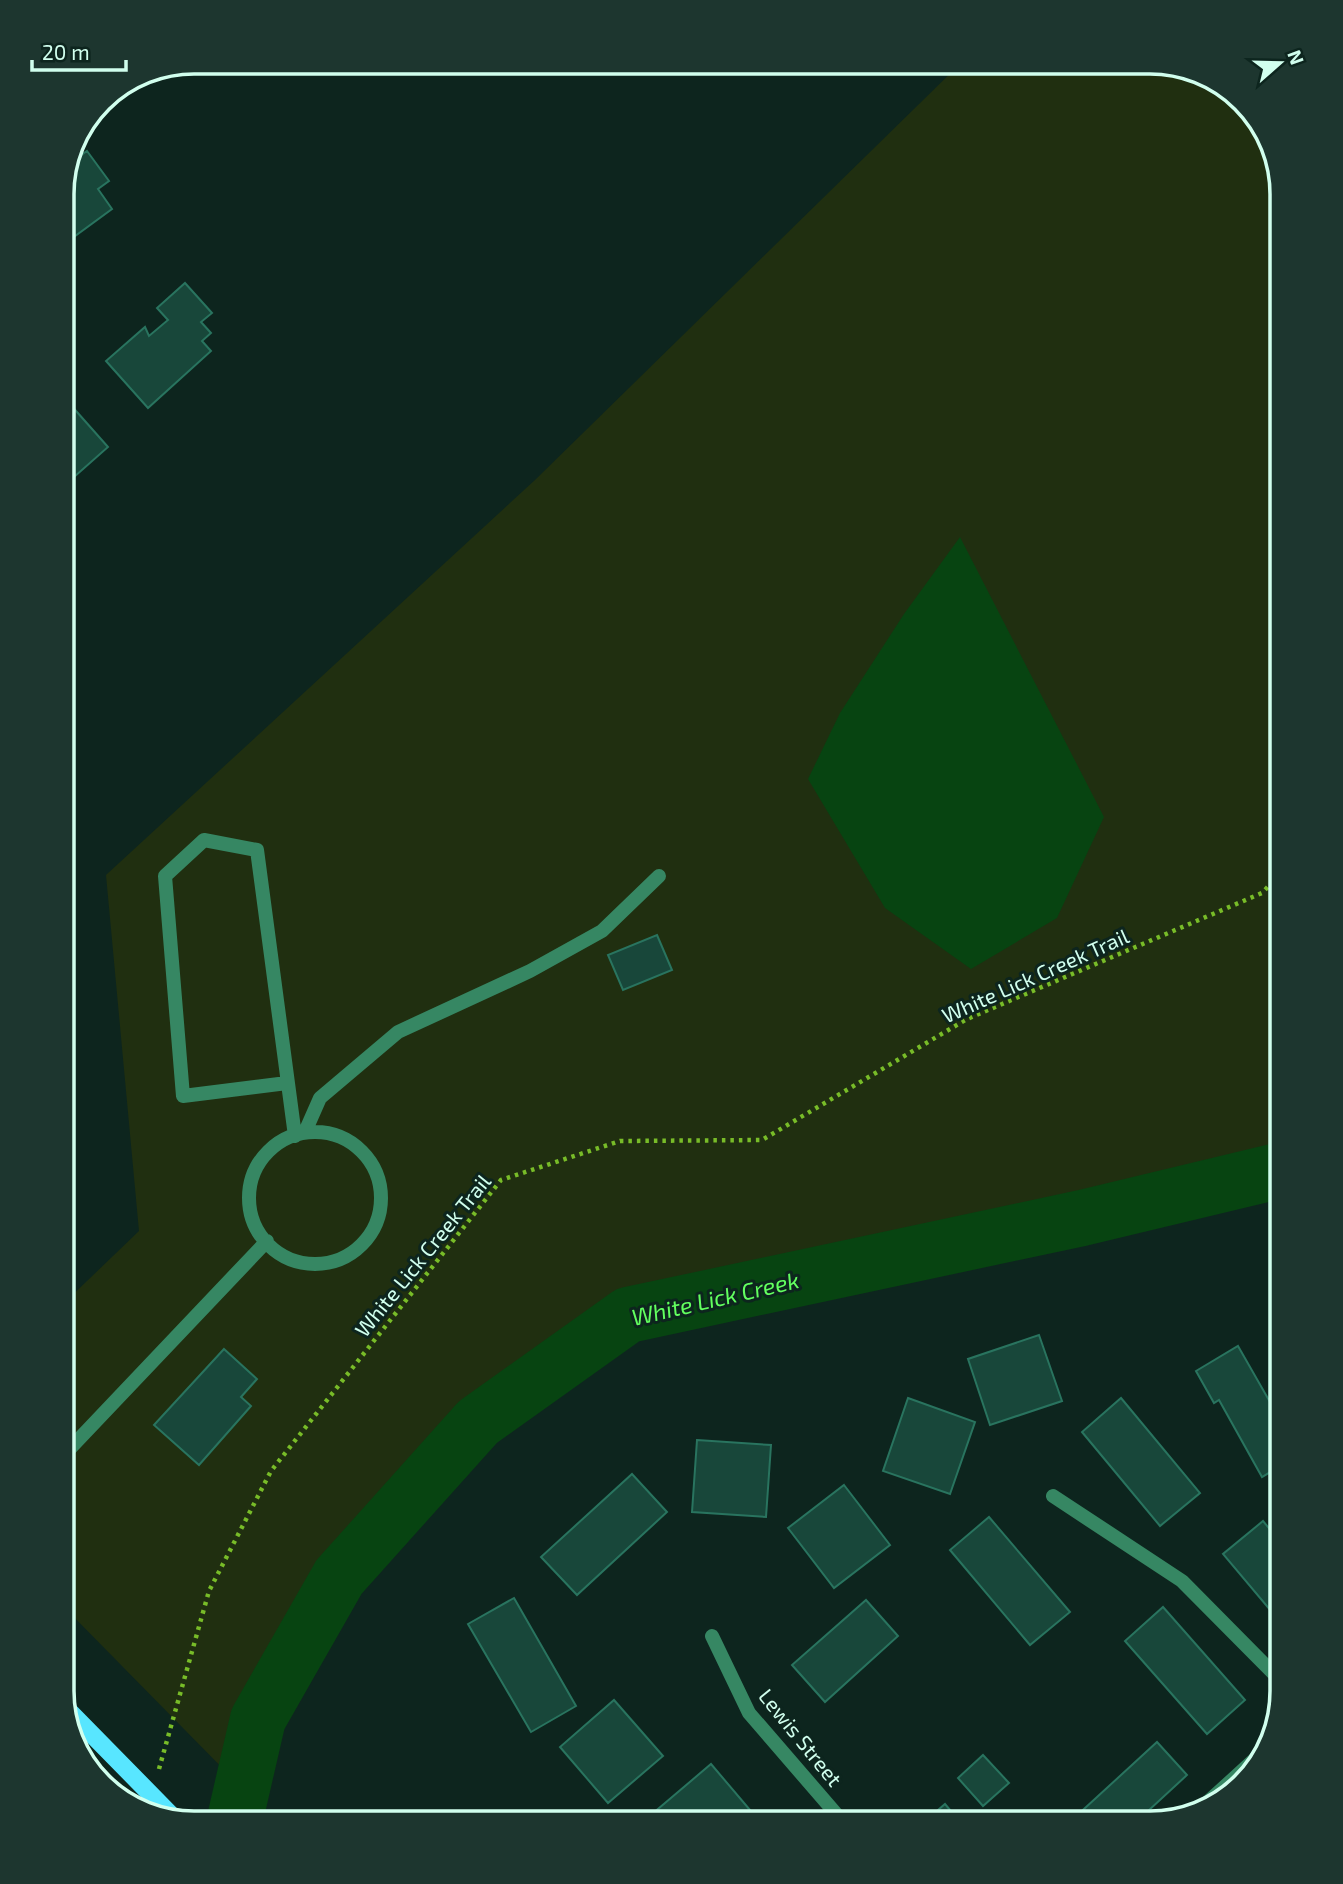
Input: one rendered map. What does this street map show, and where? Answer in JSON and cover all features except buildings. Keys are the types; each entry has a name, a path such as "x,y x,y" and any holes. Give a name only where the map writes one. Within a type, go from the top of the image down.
{"main road":[{"path":"78,1720 162,1806"}],"street":[{"path":"288,1083 183,1097 165,876 204,840 257,850 288,1083 300,1134"},
{"path":"300,1134 320,1098 398,1032 530,971 601,931 659,876"},
{"path":"327,1133 347,1140 364,1153 376,1171 381,1192 380,1213 371,1233 357,1250 339,1260 317,1264 296,1261 276,1251 260,1235 251,1215 249,1193 254,1171 267,1153 284,1139 300,1134 327,1133"},
{"path":"74,1444 267,1241"},
{"path":"1053,1496 1182,1581 1270,1670"},
{"name":"Lewis Street","path":"712,1636 749,1713 833,1811"}],"path":[{"name":"White Lick Creek Trail","path":"150,1794 169,1739 209,1591 271,1471 501,1180 620,1141 762,1140 967,1019 1262,893 1270,885"}],"shaded area":[{"path":"950,74 1158,74 1203,86 1234,109 1245,120 1260,147 1270,193 1270,1173 1082,1218 628,1315 478,1422 339,1577 258,1719 242,1788 74,1617 74,1294 139,1231 106,875 535,480"},
{"path":"960,537 1104,817 1057,918 971,969 885,908 808,779 840,713 904,614"}],"waterway":[{"name":"White Lick Creek","path":"237,1810 258,1719 339,1577 478,1422 628,1315 1082,1218 1270,1173"}]}
